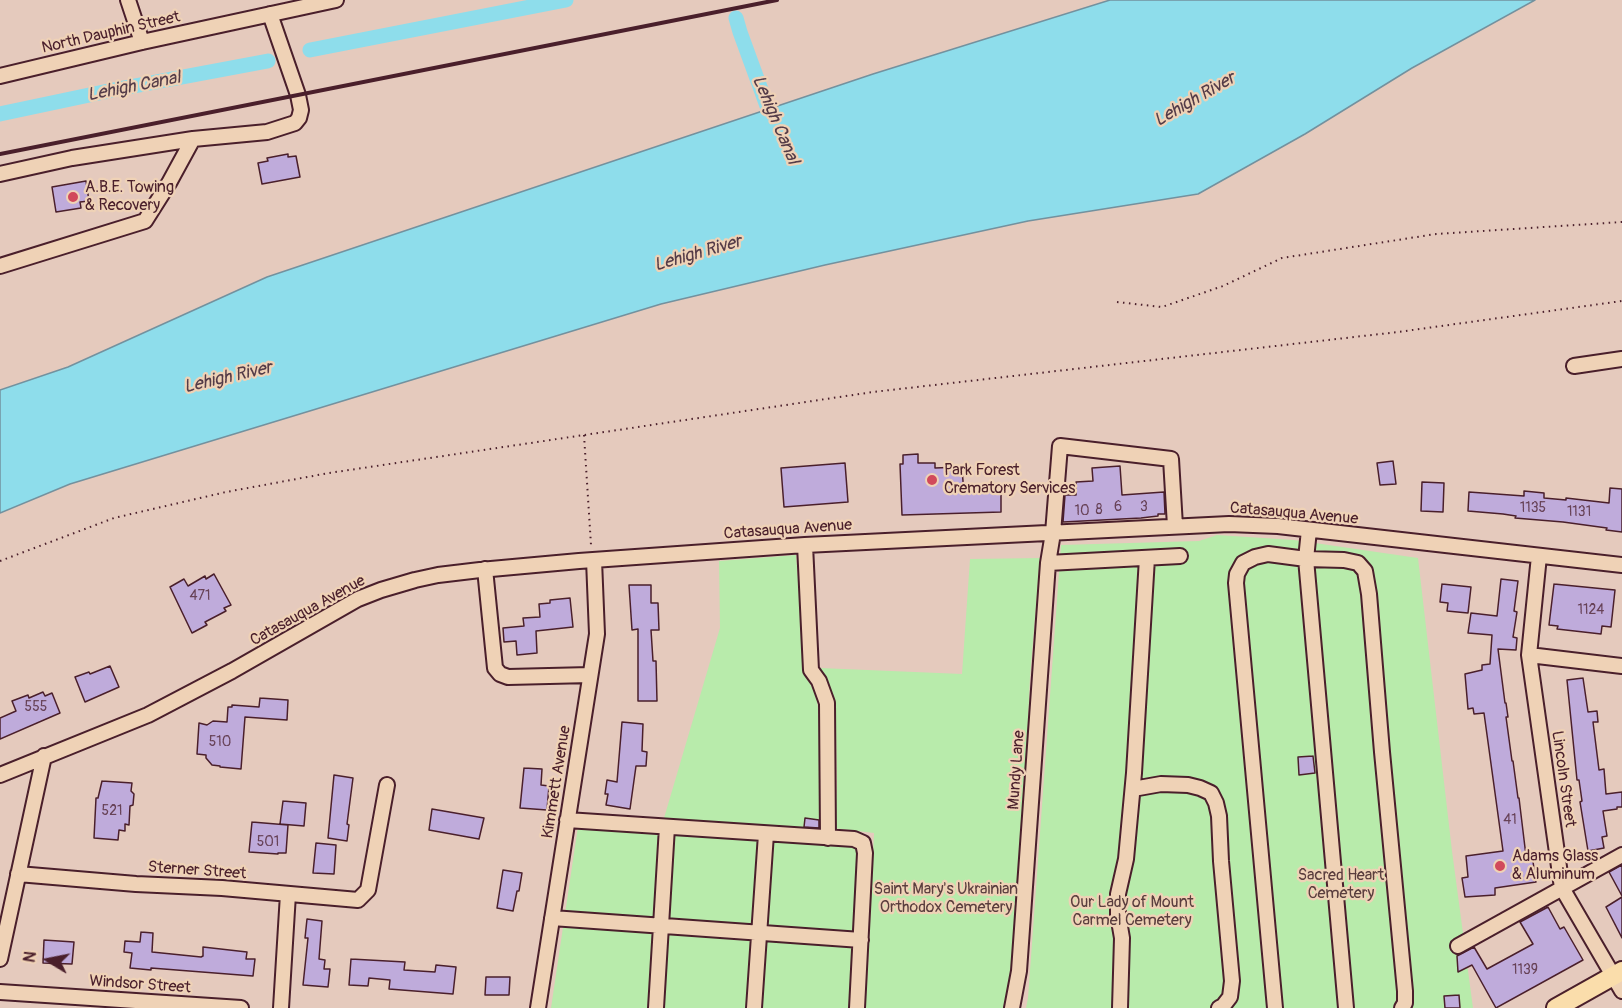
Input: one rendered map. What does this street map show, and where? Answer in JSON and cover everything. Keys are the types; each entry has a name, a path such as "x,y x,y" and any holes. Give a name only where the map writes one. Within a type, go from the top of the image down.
{"main road":[{"path":"1556,1008 1619,979"}],"street":[{"path":"128,0 142,42"},
{"name":"North Dauphin Street","path":"0,76 142,42 336,0"},
{"path":"0,174 72,158 193,139 267,132 295,123 301,110 298,95 270,14"},
{"path":"0,266 145,221 193,139"},
{"path":"1574,366 1622,359"},
{"name":"Mundy Lane","path":"1012,1008 1019,971 1048,564 1053,533 1060,446 1172,459 1175,526"},
{"name":"Catasauqua Avenue","path":"0,775 148,715 232,671 358,599 415,580 438,575 594,560 805,545 1229,524 1278,526 1622,565"},
{"path":"1309,530 1306,559 1346,1008"},
{"path":"805,545 811,670 819,681 827,703 828,838"},
{"path":"1275,1008 1236,583 1237,574 1243,563 1268,554 1306,559 1344,560 1358,563 1365,571 1370,594 1382,752 1405,991 1405,1003 1402,1008"},
{"path":"1048,564 1180,556"},
{"name":"Lincoln Street","path":"1539,556 1529,655 1562,888 1619,979"},
{"path":"1120,1008 1122,938 1118,915 1118,894 1126,859 1133,789 1147,558"},
{"name":"Kimmett Avenue","path":"538,1008 597,634 594,560"},
{"path":"485,569 494,662 500,674 508,677 590,675"},
{"path":"1529,655 1622,666"},
{"path":"0,959 44,756"},
{"path":"1133,789 1161,784 1188,785 1210,793 1216,802 1232,981 1230,997 1219,1008"},
{"name":"Sterner Street","path":"18,874 358,900 368,890 387,785"},
{"path":"567,820 854,839 863,843 865,853 857,1008"},
{"path":"656,1008 667,827"},
{"path":"754,1008 766,834"},
{"path":"1458,946 1622,855"},
{"path":"281,1008 288,894"},
{"path":"552,918 861,940"},
{"name":"Windsor Street","path":"0,992 110,1004 241,1008"}],"path":[{"path":"1117,302 1162,307 1222,286 1282,258 1436,234 1622,222"},
{"path":"0,561 114,518 226,492 329,473 873,392 1398,332 1622,301"},
{"path":"584,435 591,547 594,560"}],"green space":[{"path":"1217,535 1294,540 1418,558 1473,1008 1026,1008 1061,545 1199,541"},
{"path":"796,555 806,675 817,698 821,743 823,844 848,844 859,852 850,1008 551,1008 580,813 664,818 720,628 719,561"},
{"name":"Saint Mary's Ukrainian Orthodox Cemetery","path":"1040,558 1030,677 1019,929 1006,1008 865,1008 874,833 834,828 837,786 836,725 833,700 820,668 962,674 970,559"}],"water":[{"name":"Lehigh River","path":"1110,0 1535,0 1412,68 1305,134 1198,194 1028,221 825,265 661,304 70,484 0,513 0,390 68,367 267,277 873,74"}],"building":[{"path":"288,154 288,157 296,156 300,177 262,184 258,163 268,161 267,158"},
{"path":"86,181 89,201 80,202 81,208 56,212 52,187"},
{"name":"Park Forest Crematory Services","path":"918,454 918,463 935,463 935,468 960,467 964,492 1001,492 1001,512 902,515 900,464 903,464 903,455"},
{"path":"1393,461 1396,484 1380,485 1377,463"},
{"path":"845,463 848,502 784,507 781,468"},
{"path":"1120,466 1122,495 1164,492 1165,514 1141,518 1063,522 1065,495 1076,495 1076,482 1093,481 1092,468"},
{"path":"1422,482 1444,483 1443,512 1421,511"},
{"path":"1610,488 1622,489 1622,532 1563,522 1468,511 1469,492 1524,496 1524,491 1544,493 1544,498 1609,503"},
{"path":"214,574 231,605 224,608 226,611 205,622 207,625 192,633 170,587 184,579 188,586 205,576 206,579"},
{"path":"1501,579 1518,581 1513,637 1517,638 1516,650 1498,649 1526,856 1532,855 1536,882 1495,888 1495,895 1465,897 1462,878 1468,877 1466,856 1503,851 1484,713 1474,714 1473,708 1468,709 1465,674 1482,670 1482,665 1490,664 1492,635 1468,633 1471,613 1497,616"},
{"path":"1442,584 1471,587 1468,613 1447,611 1448,603 1440,602"},
{"path":"1554,584 1615,590 1611,627 1602,626 1601,634 1557,629 1558,626 1549,625"},
{"path":"629,585 651,585 651,603 658,603 659,630 651,630 653,661 656,661 657,701 638,701 638,629 632,630"},
{"path":"570,598 573,627 536,631 537,653 517,655 516,641 504,642 503,628 524,626 523,618 540,617 539,604 550,603 550,600"},
{"path":"110,666 119,687 85,702 75,677"},
{"path":"1583,678 1588,712 1597,711 1598,722 1593,722 1599,770 1604,769 1606,794 1622,792 1622,807 1603,811 1607,836 1602,837 1604,848 1588,851 1579,780 1577,780 1567,680"},
{"path":"43,692 45,696 52,693 60,713 0,739 0,718 16,711 12,701 28,695 29,698"},
{"path":"260,698 288,700 287,720 245,717 241,769 212,765 206,755 197,754 199,723 207,725 213,721 227,722 228,707 232,705 259,707"},
{"path":"622,722 643,724 642,751 647,752 646,766 636,766 630,809 606,805 607,780 617,782"},
{"path":"1313,756 1315,773 1299,775 1298,757"},
{"path":"524,768 542,769 541,785 549,786 547,810 520,808"},
{"path":"334,775 353,778 347,841 328,838"},
{"path":"102,781 132,783 131,791 134,794 133,805 130,806 129,825 125,824 125,831 119,830 118,840 94,838 96,798 98,798"},
{"path":"283,801 306,803 304,826 280,824"},
{"path":"432,809 484,818 479,839 429,830"},
{"path":"805,818 819,820 819,828 804,827"},
{"path":"252,822 288,825 286,853 249,852"},
{"path":"316,843 336,845 334,874 313,873"},
{"path":"1622,865 1622,896 1609,872"},
{"path":"503,870 522,873 513,911 497,908"},
{"path":"1622,897 1622,938 1606,907"},
{"path":"1548,907 1560,929 1564,927 1583,960 1496,1008 1472,965 1458,972 1457,956 1474,947 1487,969 1533,944 1520,922"},
{"path":"307,919 322,921 319,959 325,960 324,969 330,969 328,987 303,985 308,938 305,938"},
{"path":"141,932 153,933 152,952 201,957 203,947 247,952 246,959 255,959 253,976 130,968 132,953 124,952 125,941 140,942"},
{"path":"44,940 74,942 72,964 43,963"},
{"path":"351,959 405,962 404,970 435,972 436,965 456,967 453,994 389,989 390,980 369,978 368,986 349,985"},
{"path":"486,977 510,977 509,995 485,995"},
{"path":"1459,995 1460,1008 1445,1008 1444,996"}],"waterway":[{"name":"Lehigh Canal","path":"310,50 566,0"},
{"name":"Lehigh Canal","path":"736,18 775,128"},
{"name":"Lehigh Canal","path":"0,114 268,61"}],"railway":[{"path":"0,154 777,0"}],"place":[{"name":"A.B.E. Towing & Recovery","path":"73,197"},
{"name":"Park Forest Crematory Services","path":"932,480"},
{"name":"Adams Glass & Aluminum","path":"1500,866"}],"park label":[{"name":"Sacred Heart Cemetery","path":"1341,885"},
{"name":"Our Lady of Mount Carmel Cemetery","path":"1132,912"}]}
